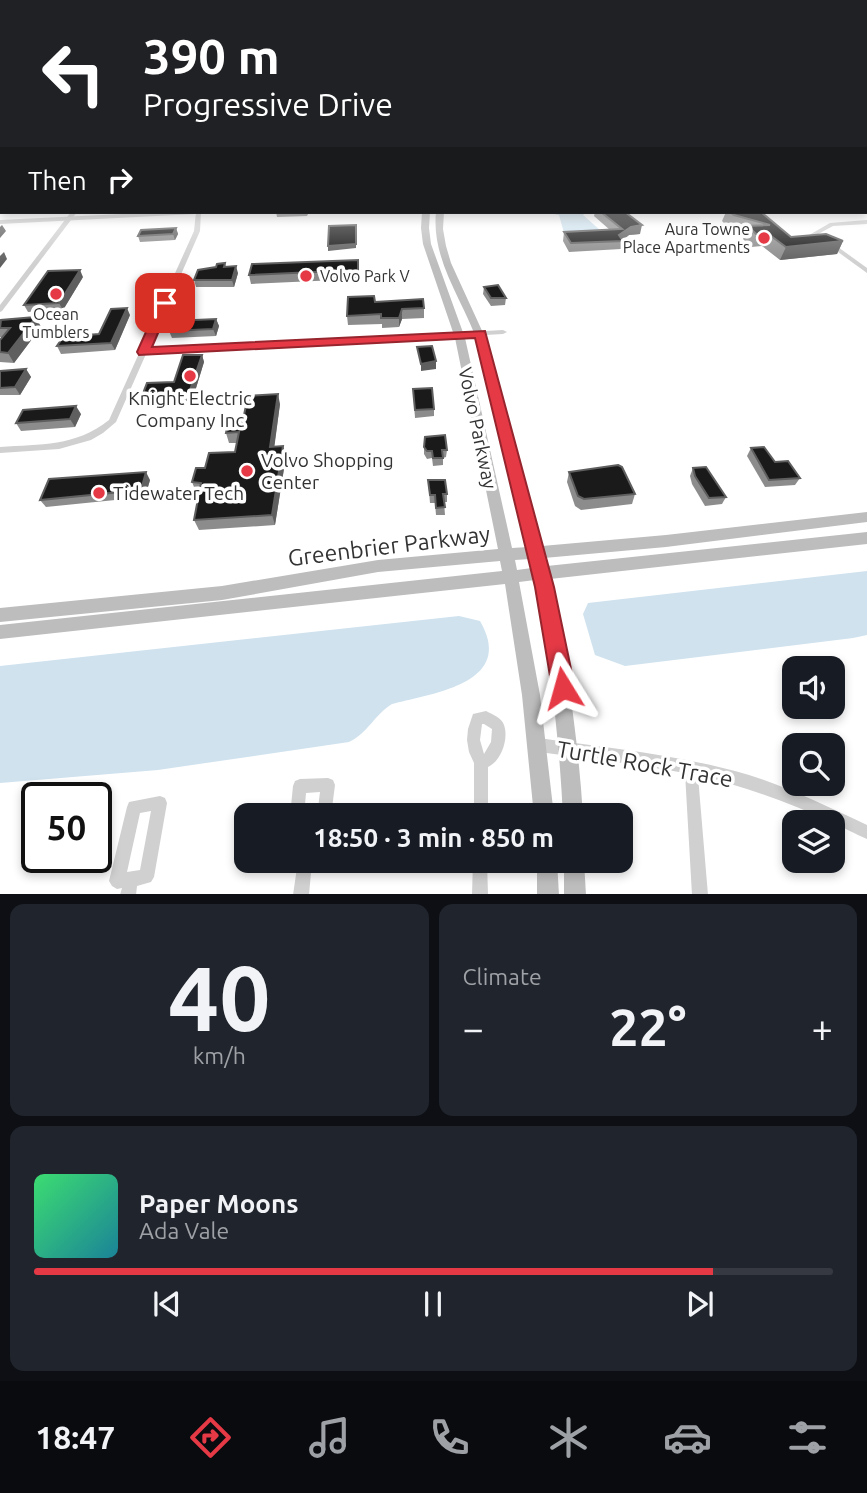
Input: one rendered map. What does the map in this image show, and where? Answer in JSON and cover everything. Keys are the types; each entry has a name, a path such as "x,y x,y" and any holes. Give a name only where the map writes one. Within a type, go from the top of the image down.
{"main road":[{"name":"Volvo Parkway","path":"426,214 424,234 459,335 529,670 543,803"},
{"name":"Volvo Parkway","path":"440,214 438,229 441,247 480,334 541,573 557,648 570,749 572,803"},
{"name":"Greenbrier Parkway","path":"0,615 210,594 378,566 733,534 866,518"},
{"name":"Greenbrier Parkway","path":"0,632 867,538"},
{"path":"547,873 548,894"},
{"path":"574,873 575,894"}],"street":[{"path":"0,222 113,214"},
{"path":"0,450 73,444 100,432 116,416 199,226 197,214"},
{"path":"0,310 71,215"},
{"path":"796,239 838,223 867,220"},
{"path":"812,235 825,222 867,220"},
{"path":"822,228 827,237 865,270"},
{"path":"812,235 845,252"},
{"path":"812,235 865,270"},
{"path":"144,352 503,332"},
{"name":"Turtle Rock Trace","path":"539,745 647,759 735,778 867,832"},
{"path":"481,761 481,803"},
{"path":"691,768 700,894"},
{"path":"298,803 300,786 328,785 326,803"},
{"path":"160,803 146,877 130,887 117,881 134,807 160,803"},
{"path":"301,894 304,873"},
{"path":"480,873 480,894"}],"water":[{"path":"554,214 584,214 601,231 564,233 559,215"},
{"path":"867,571 867,635 853,638 625,666 595,655 583,614 588,603"},
{"path":"459,616 480,621 488,642 487,659 479,672 448,689 392,704 349,742 158,770 0,783 0,666"}],"building":[{"path":"603,214 628,214 642,225 631,227 619,235 623,241 571,243 564,232 622,229"},
{"path":"763,214 791,237 826,234 843,241 786,247 767,233 756,234 748,226 770,225 734,215"},
{"path":"356,225 356,244 328,246 329,226"},
{"path":"176,228 173,234 138,236 141,230"},
{"path":"358,260 358,270 249,275 252,264"},
{"path":"225,263 224,267 236,266 232,280 194,280 198,270"},
{"path":"80,270 59,303 24,305 48,271"},
{"path":"498,285 506,298 491,298 484,287"},
{"path":"374,296 375,302 423,299 424,308 402,309 399,318 381,318 381,314 347,316 348,297"},
{"path":"127,308 111,343 57,346 63,337 99,334 111,309"},
{"path":"36,317 8,353 0,352 0,340 10,328 0,328 1,320"},
{"path":"216,319 213,329 169,331 173,321"},
{"path":"432,346 436,361 421,364 417,347"},
{"path":"183,355 202,355 189,393 142,396 147,383 174,382"},
{"path":"26,369 15,387 0,388 0,371"},
{"path":"432,388 434,409 415,410 413,389"},
{"name":"Volvo Shopping Center","path":"278,394 270,447 283,446 272,515 194,520 201,483 192,482 196,468 205,468 209,453 235,452 239,432 226,433 229,419 244,415 248,396"},
{"path":"76,406 70,419 16,423 23,410"},
{"path":"445,435 447,450 442,450 443,458 433,458 432,451 427,451 424,447 425,437"},
{"path":"764,447 775,462 788,461 800,478 769,480 751,448"},
{"path":"618,465 622,467 635,494 584,499 578,496 569,472"},
{"path":"706,467 726,497 709,498 693,468"},
{"path":"146,472 141,490 40,500 49,479"},
{"path":"428,480 445,480 445,507 436,508 435,495 430,495"}],"place":[{"name":"Aura Towne Place Apartments","path":"764,238"},
{"name":"Volvo Park V","path":"306,276"},
{"name":"Ocean Tumblers","path":"56,294"},
{"name":"Knight Electric Company Inc","path":"190,376"},
{"name":"Volvo Shopping Center","path":"247,471"},
{"name":"Tidewater Tech","path":"99,493"}],"route":[{"path":"165,303 144,352 480,334 545,587 563,688"}]}
